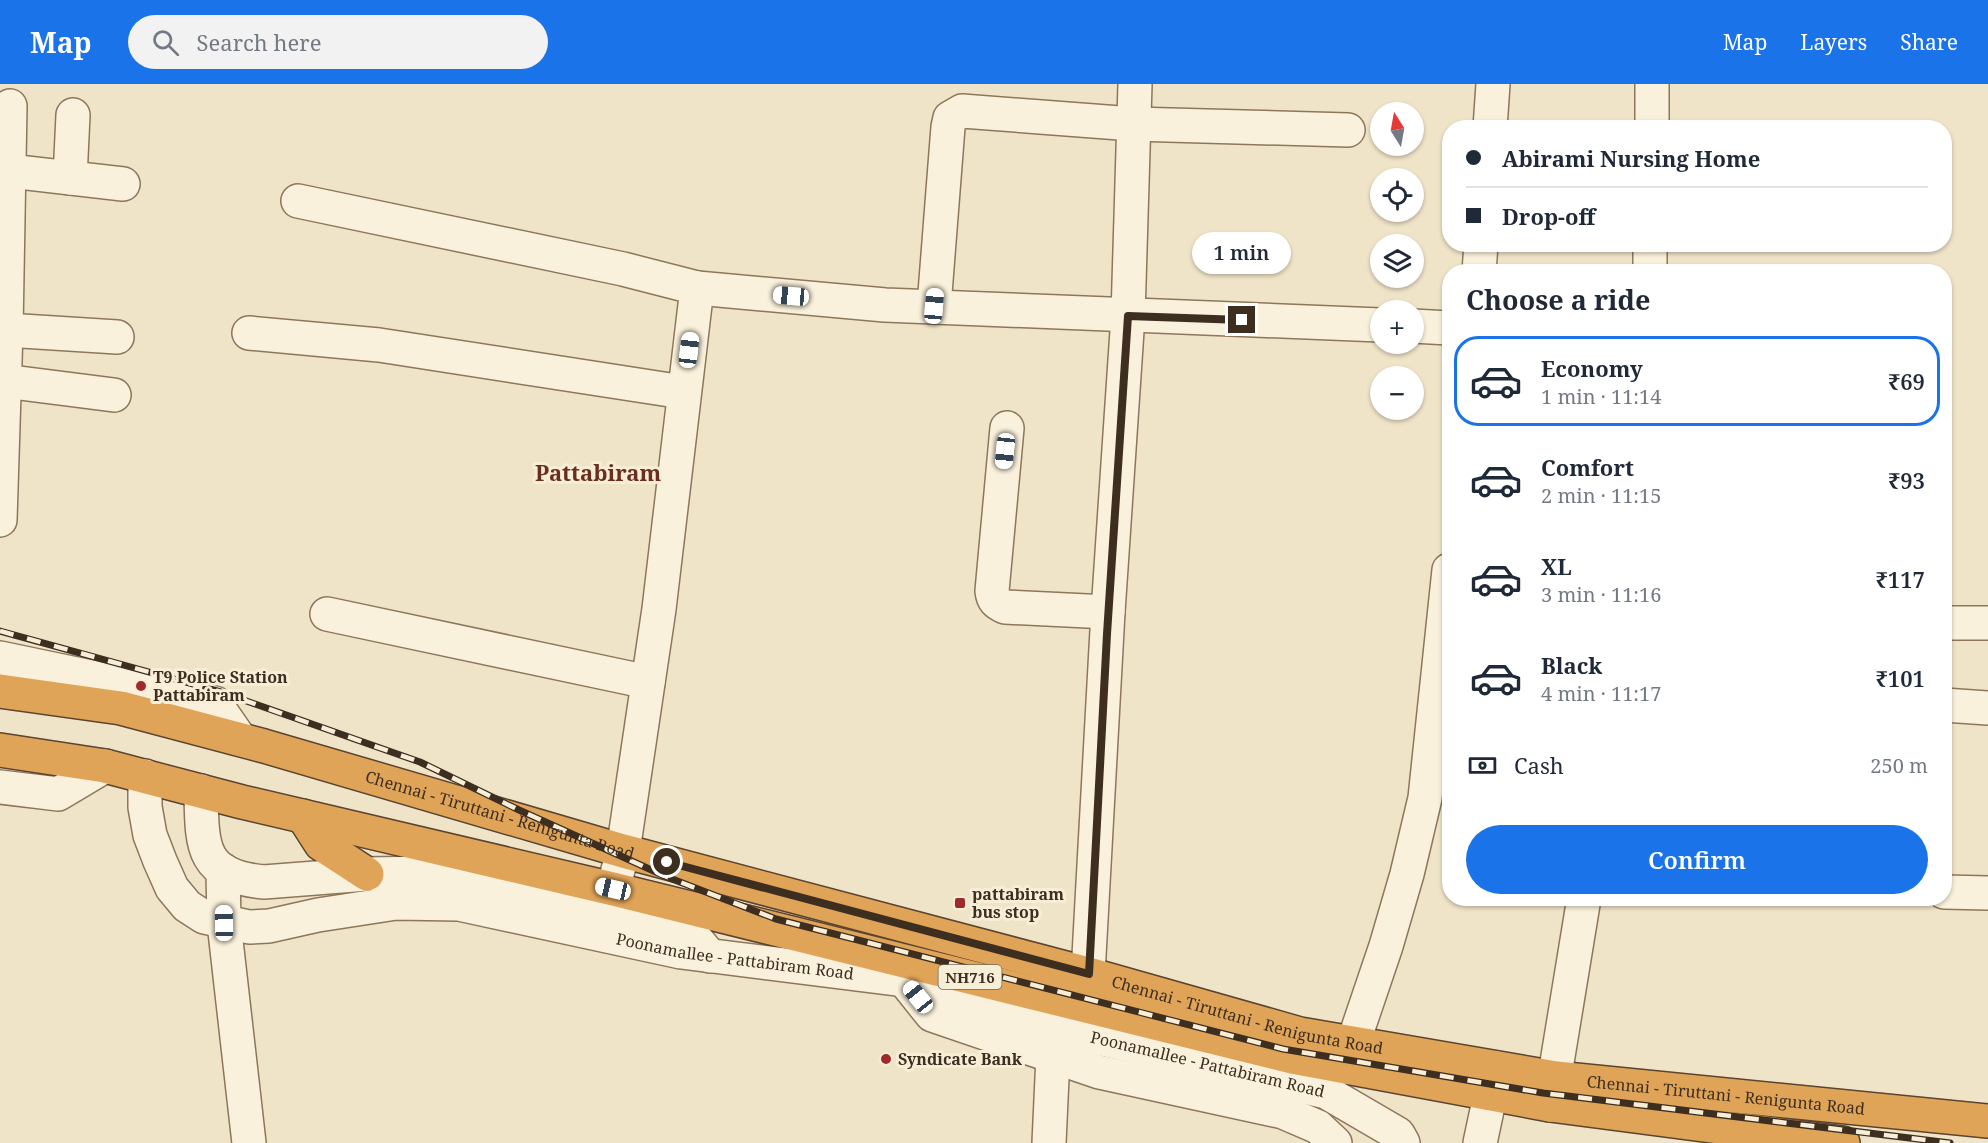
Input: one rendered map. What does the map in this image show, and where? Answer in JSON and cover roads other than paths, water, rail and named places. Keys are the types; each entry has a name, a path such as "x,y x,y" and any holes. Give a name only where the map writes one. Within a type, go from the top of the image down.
{"highway":[{"name":"Chennai - Tiruttani - Renigunta Road","path":"0,690 121,708 240,740 622,851 1086,990 1292,1057 1349,1055 1843,1143"},
{"name":"Chennai - Tiruttani - Renigunta Road","path":"0,750 105,766 303,816 613,889 1086,990"},
{"path":"303,816 321,844 367,874"},
{"name":"Chennai - Tiruttani - Renigunta Road","path":"1553,1091 1988,1121"}],"street":[{"path":"1086,990 1128,316 1135,84"},
{"path":"1491,120 1493,84"},
{"path":"1652,84 1652,120"},
{"path":"0,520 6,330 4,170 10,106"},
{"path":"934,306 948,127 950,118 962,111 1133,124 1348,130"},
{"path":"70,178 73,115"},
{"path":"4,170 123,184"},
{"path":"298,201 623,269 697,288 885,304 1370,325"},
{"path":"613,889 622,851 659,609 697,288"},
{"path":"1424,327 1442,328"},
{"path":"6,330 117,337"},
{"path":"249,333 379,345 684,392"},
{"path":"3,396 114,395"},
{"path":"1007,428 993,598 1005,607 1108,612"},
{"path":"327,614 648,682"},
{"path":"1952,623 1988,623"},
{"path":"1349,1055 1386,946 1407,874 1425,798 1442,636"},
{"path":"0,658 215,703 240,740"},
{"path":"1952,706 1988,708"},
{"path":"0,787 58,794 105,766"},
{"name":"Poonamallee - Pattabiram Road","path":"145,776 145,807 150,835 172,888 187,906 204,917 224,923 249,927 269,926 318,915 396,903 459,904 681,952 904,980 932,1015 1056,1043 1326,1092 1398,1134 1402,1143"},
{"path":"201,791 205,848 214,864 231,876 264,882 367,874 433,873 486,881 686,927 710,956"},
{"path":"223,870 224,923 249,1143"},
{"path":"1952,892 1988,893"},
{"path":"1553,1091 1583,906"},
{"path":"1049,1143 1056,1043 1099,1072 1283,1112 1323,1138"},
{"path":"1480,1143 1494,1081"}],"railway":[{"path":"0,631 218,691 420,762 667,877 776,919 1283,1049 1543,1093 1950,1143"}],"place":[{"name":"T9 Police Station Pattabiram","path":"141,686"},
{"name":"pattabiram bus stop","path":"960,903"},
{"name":"Syndicate Bank","path":"886,1059"}],"district":[{"name":"Pattabiram","path":"598,472"}]}
